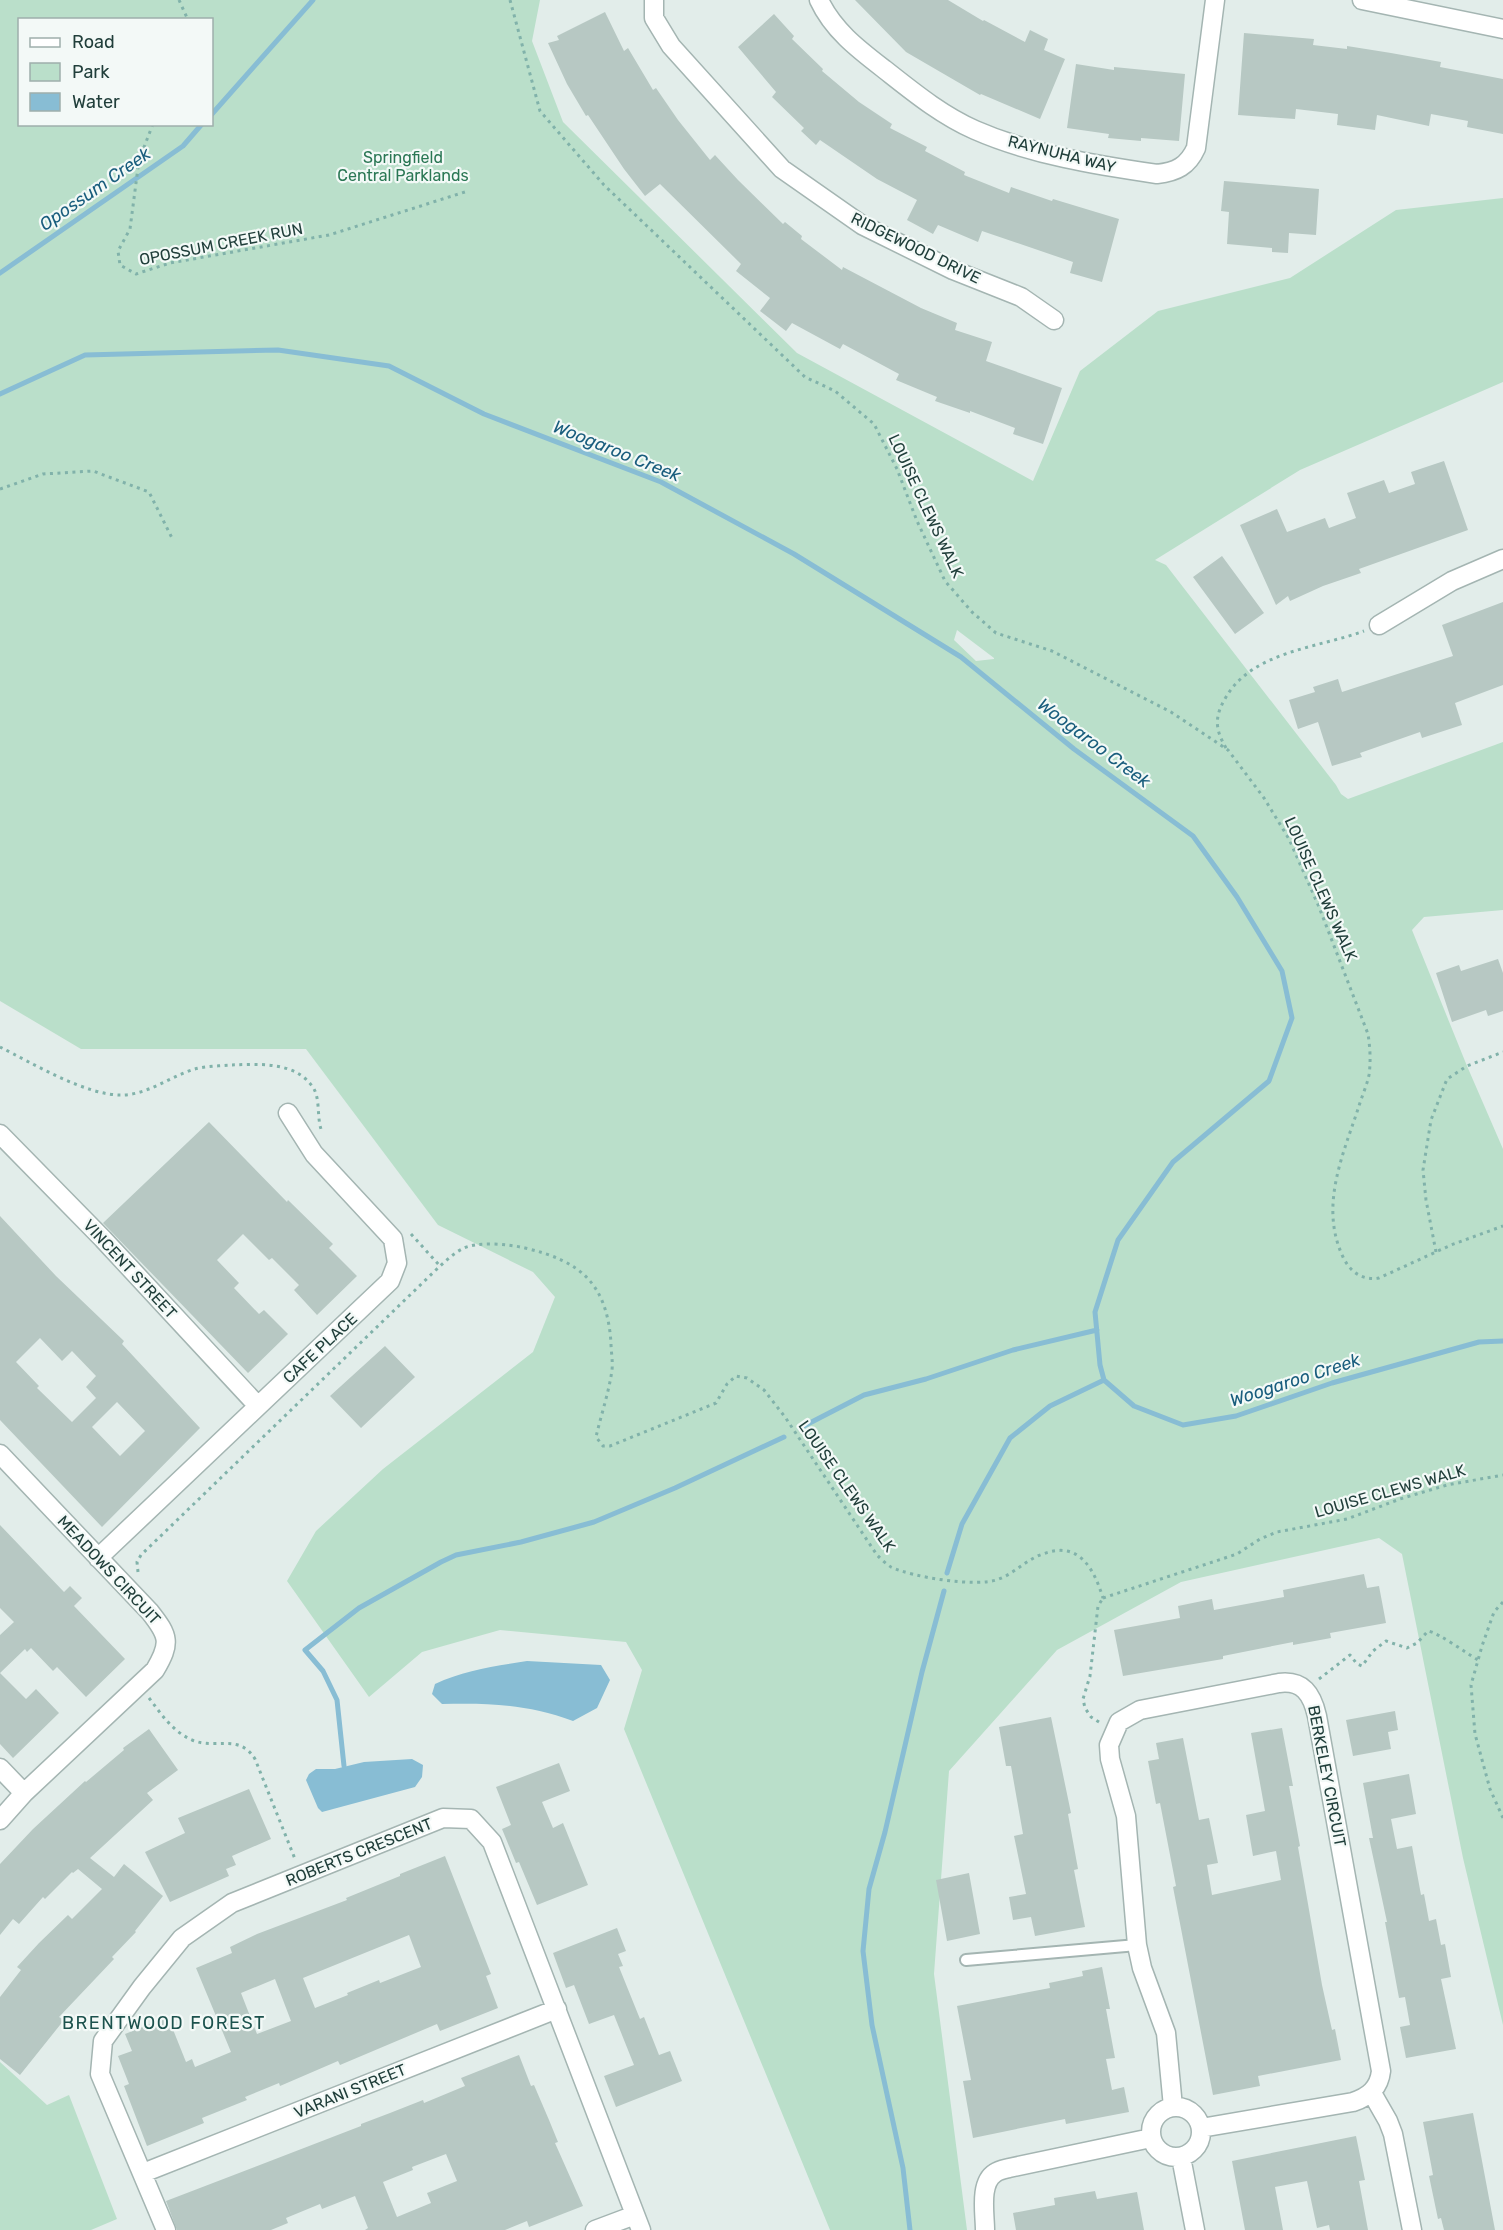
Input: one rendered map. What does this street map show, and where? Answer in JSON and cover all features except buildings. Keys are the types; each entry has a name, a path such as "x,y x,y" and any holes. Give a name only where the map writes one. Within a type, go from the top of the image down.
{"street":[{"name":"RIDGEWOOD DRIVE","path":"654,0 654,18 671,46 782,169 862,225 953,270 1021,297 1054,320"},
{"name":"RAYNUHA WAY","path":"819,0 847,40 922,100 974,129 1029,149 1156,174 1170,173 1183,167 1196,148 1215,0"},
{"path":"1362,0 1503,29"},
{"path":"1379,625 1452,581 1503,560"},
{"name":"CAFE PLACE","path":"98,1558 390,1281 397,1263 393,1239 314,1154 288,1113"},
{"name":"VINCENT STREET","path":"0,1134 95,1231 258,1406"},
{"name":"MEADOWS CIRCUIT","path":"0,1454 150,1612 163,1629 166,1651 155,1670 24,1794 0,1820"},
{"name":"BERKELEY CIRCUIT","path":"1114,1732 1119,1722 1130,1715 1151,1708 1279,1683 1297,1683 1306,1689 1317,1716 1381,2071 1380,2079 1372,2093"},
{"path":"1114,1732 1109,1745 1110,1759 1126,1816 1137,1945 1142,1968 1167,2033 1173,2107"},
{"path":"0,1768 24,1794"},
{"name":"ROBERTS CRESCENT","path":"166,2230 100,2074 103,2041 142,1987 182,1938 231,1903 443,1818 471,1819 492,1842 638,2222"},
{"name":"VARANI STREET","path":"143,2173 557,2009"},
{"path":"1201,2128 1353,2102 1372,2093 1393,2134 1412,2230"},
{"path":"1173,2107 1191,2112 1201,2128 1197,2147 1181,2157 1166,2156 1154,2145 1151,2138 1154,2120 1162,2111 1173,2107"},
{"path":"985,2230 984,2194 990,2178 995,2173 1009,2168 1151,2138"},
{"path":"1181,2157 1195,2230"},
{"path":"595,2230 638,2222"}],"lane":[{"path":"966,1960 1137,1945"}],"path":[{"path":"179,0 187,18"},
{"name":"LOUISE CLEWS WALK","path":"510,0 540,111 604,184 805,377 835,391 874,424 897,469 917,521 945,581 972,612 996,633 1052,651 1171,712 1228,750 1264,798 1289,839 1319,907 1368,1034 1371,1050 1369,1075 1335,1180 1332,1216 1337,1244 1347,1266 1361,1277 1370,1280 1379,1278 1436,1252 1503,1227"},
{"name":"OPOSSUM CREEK RUN","path":"152,126 138,164 130,229 118,251 120,265 136,274 170,263 329,235 468,190"},
{"path":"0,489 43,474 93,471 149,492 173,540"},
{"path":"1228,750 1218,733 1218,711 1230,690 1250,671 1288,653 1379,625"},
{"path":"0,1047 71,1081 111,1095 141,1092 197,1068 262,1064 289,1069 308,1080 316,1093 318,1118 324,1135"},
{"path":"1436,1252 1423,1170 1431,1120 1448,1078 1467,1065 1503,1052"},
{"path":"306,1394 440,1266 410,1233"},
{"name":"LOUISE CLEWS WALK","path":"440,1266 463,1248 492,1244 516,1246 553,1254 576,1268 594,1284 604,1305 610,1332 612,1369 596,1437 603,1446 610,1446 716,1403 727,1384 736,1376 747,1378 764,1390 778,1408 877,1555 889,1566 906,1572 973,1584 998,1580 1043,1554 1062,1551 1078,1555 1090,1565 1103,1598 1237,1554 1260,1539 1277,1532 1347,1519 1400,1498 1447,1485 1503,1475"},
{"path":"1103,1598 1098,1606 1090,1676 1083,1699 1084,1708 1091,1717 1114,1732"},
{"path":"1503,1602 1494,1612 1471,1685 1475,1734 1490,1789 1503,1818"},
{"path":"1306,1689 1350,1656 1362,1666 1373,1651 1386,1641 1407,1648 1417,1643 1428,1631 1435,1632 1442,1639 1478,1660"},
{"path":"138,1685 174,1730 192,1740 207,1744 240,1744 249,1749 302,1875"}],"green space":[{"name":"Springfield Central Parklands","path":"0,0 540,0 532,41 563,122 797,353 1033,481 1080,371 1158,311 1290,278 1396,210 1503,198 1503,382 1300,470 1155,560 1166,565 1341,794 1348,799 1503,742 1503,910 1424,917 1412,930 1503,1149 1503,2025 1463,1858 1402,1554 1379,1538 1181,1582 1057,1650 949,1771 934,1974 967,2230 830,2230 624,1729 642,1670 626,1642 500,1630 422,1652 369,1697 287,1581 316,1531 383,1469 533,1352 555,1297 533,1272 438,1225 306,1049 81,1049 0,1001","holes":["957,630 994,658 976,661 954,640"]},
{"path":"0,2062 47,2105 69,2095 117,2219 91,2230 0,2230"}],"water":[{"path":"527,1661 601,1665 610,1680 597,1708 573,1721 524,1708 442,1704 432,1694 435,1684 457,1675"},
{"path":"412,1759 423,1765 422,1777 415,1787 322,1812 306,1780 309,1774 316,1769 335,1769 364,1762"}],"waterway":[{"name":"Opossum Creek","path":"213,113 313,0"},
{"name":"Opossum Creek","path":"0,273 183,146 200,126"},
{"name":"Woogaroo Creek","path":"0,394 85,355 278,350 389,366 484,414 661,482 794,554 961,657 1074,749 1193,836 1237,897 1282,971 1292,1018 1269,1081 1173,1162 1118,1240 1095,1312 1100,1365 1104,1380 1134,1406 1183,1425 1236,1416 1332,1383 1479,1342 1503,1341"},
{"path":"800,1428 864,1395 926,1379 1013,1350 1097,1330"},
{"path":"947,1573 962,1524 1010,1438 1050,1406 1104,1380"},
{"path":"344,1766 337,1700 323,1671 305,1650 359,1608 456,1555 521,1542 594,1522 675,1488 784,1437"},
{"path":"910,2230 903,2168 872,2025 863,1951 869,1889 944,1591"}],"district":[{"name":"BRENTWOOD FOREST","path":"164,2023"}]}
